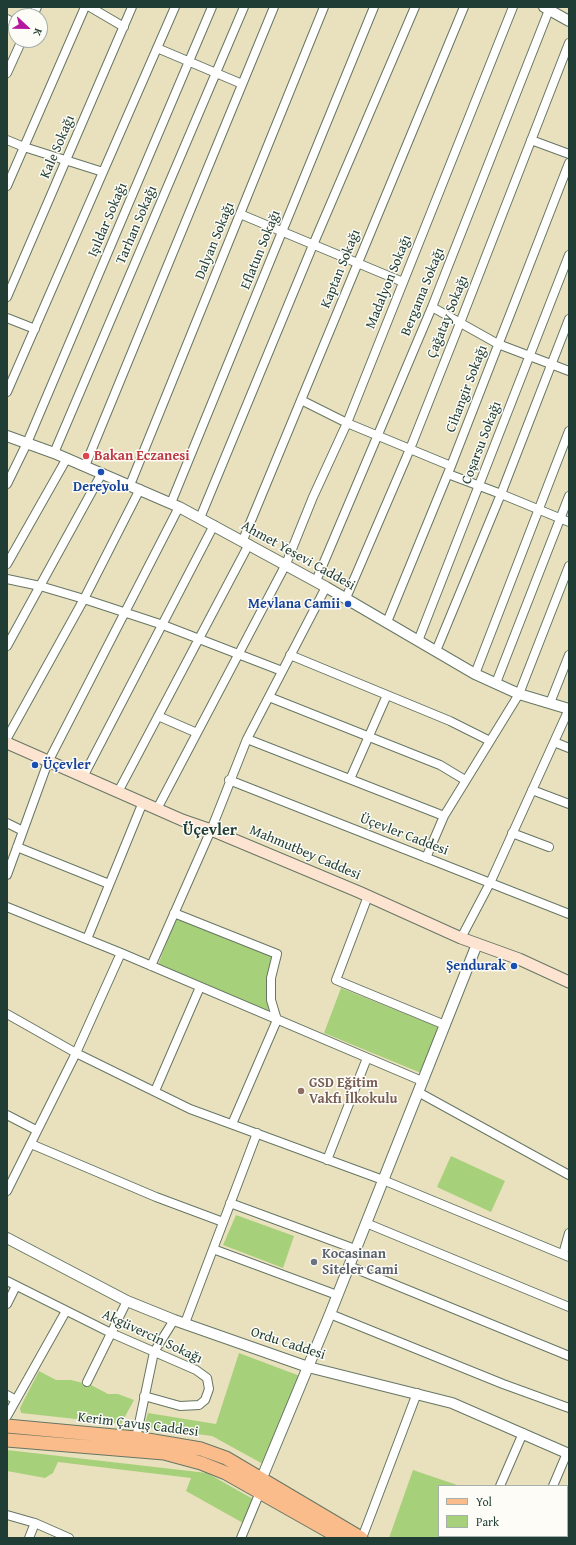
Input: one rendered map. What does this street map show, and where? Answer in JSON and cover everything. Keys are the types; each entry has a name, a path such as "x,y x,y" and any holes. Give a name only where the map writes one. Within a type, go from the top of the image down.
{"main road":[{"name":"Mahmutbey Caddesi","path":"7,743 157,809 211,830 368,896 462,938 518,959 569,982"},
{"name":"Kerim Çavuş Caddesi","path":"7,1426 136,1438 201,1449 226,1458 261,1486 341,1538"},
{"name":"Kerim Çavuş Caddesi","path":"7,1440 164,1453 201,1462 261,1486 361,1538"}],"street":[{"path":"7,186 85,7"},
{"path":"90,7 124,27"},
{"name":"Kale Sokağı","path":"7,297 132,7"},
{"path":"7,392 176,7"},
{"name":"Işıldar Sokağı","path":"7,484 28,443 212,7"},
{"name":"Tarhan Sokağı","path":"54,453 244,7"},
{"path":"85,466 274,7"},
{"name":"Dalyan Sokağı","path":"130,485 324,7"},
{"name":"Eflatun Sokağı","path":"7,875 48,762 125,612 175,505 374,7"},
{"path":"200,518 313,245 415,7"},
{"name":"Kaptan Sokağı","path":"118,792 199,638 246,542 301,400 464,7"},
{"name":"Madalyon Sokağı","path":"157,809 286,564 313,497 347,423 513,7"},
{"path":"547,8 569,21"},
{"name":"Bergama Sokağı","path":"316,582 432,307 547,8"},
{"name":"Çağatay Sokağı","path":"346,598 410,449 569,43"},
{"path":"7,74 18,48"},
{"path":"158,48 242,84"},
{"path":"7,140 24,147 103,172"},
{"path":"531,140 569,154"},
{"name":"Cihangir Sokağı","path":"387,622 448,474 569,163"},
{"path":"240,214 403,282"},
{"name":"Coşarsu Sokağı","path":"418,641 480,486 569,255"},
{"path":"432,307 498,344 569,371"},
{"path":"7,318 35,329"},
{"path":"436,651 501,494 569,319"},
{"path":"301,400 347,423 451,466"},
{"path":"475,674 569,431"},
{"name":"Ahmet Yesevi Caddesi","path":"7,436 67,458 175,505 286,564 475,674 519,694 569,709"},
{"path":"7,564 67,458"},
{"path":"7,646 102,473"},
{"path":"448,474 569,522"},
{"path":"7,738 84,599 140,490"},
{"path":"496,683 569,496"},
{"path":"83,777 214,525"},
{"path":"426,858 444,816 519,694 569,566"},
{"path":"7,579 40,586 125,612 239,653 282,671"},
{"path":"151,966 211,830 229,780 247,739 326,587"},
{"path":"290,655 450,721 490,741"},
{"path":"550,703 569,655"},
{"path":"350,779 387,695"},
{"path":"269,697 440,765 465,780"},
{"path":"462,938 490,883 569,709"},
{"path":"158,716 197,734"},
{"path":"247,739 444,816"},
{"path":"554,742 569,748"},
{"name":"Üçevler Caddesi","path":"229,780 569,914"},
{"path":"532,790 569,804"},
{"path":"87,939 143,802"},
{"path":"7,823 23,831"},
{"path":"512,834 549,847"},
{"path":"17,847 109,884"},
{"path":"368,896 336,980 444,1024"},
{"path":"7,907 121,953 422,1081"},
{"path":"174,913 277,954 270,978 271,1000 277,1020 232,1124"},
{"path":"241,1538 477,944"},
{"path":"7,1191 31,1144 36,1130 76,1053 121,953"},
{"path":"155,1092 200,987"},
{"path":"7,1014 76,1053 190,1109 383,1180 566,1255 569,1233"},
{"path":"327,1160 367,1058"},
{"path":"418,1092 569,1175"},
{"path":"7,1115 36,1130"},
{"path":"185,1323 257,1133"},
{"path":"31,1144 156,1197 223,1222"},
{"path":"230,1203 355,1250"},
{"path":"366,1223 569,1307"},
{"name":"Ordu Caddesi","path":"7,1238 127,1301 174,1320 308,1367 417,1393 452,1403 568,1454"},
{"path":"213,1249 337,1294"},
{"path":"348,1266 569,1356"},
{"name":"Akgüvercin Sokağı","path":"7,1281 111,1333 196,1370 206,1378 209,1389 205,1400 199,1405 180,1406 144,1396"},
{"path":"7,1304 16,1286"},
{"path":"87,1382 127,1301"},
{"path":"7,1416 66,1311"},
{"path":"330,1314 502,1384 569,1408"},
{"path":"136,1438 154,1352 174,1320"},
{"path":"361,1538 417,1393"},
{"path":"7,1395 16,1400"},
{"path":"500,1485 523,1433"},
{"path":"553,1485 568,1454"},
{"path":"7,1516 36,1523 67,1538"},
{"path":"30,1538 36,1523"}],"green space":[{"path":"176,917 274,956 267,980 269,1013 158,965"},
{"path":"341,988 438,1027 421,1073 324,1033"},
{"path":"451,1156 505,1181 491,1212 437,1187"},
{"path":"236,1215 294,1236 283,1268 223,1245"},
{"path":"239,1353 300,1376 263,1464 212,1436 144,1427 148,1413 216,1424"},
{"path":"39,1371 56,1380 71,1380 91,1385 108,1394 118,1394 134,1400 121,1424 21,1413 20,1408"},
{"path":"7,1450 207,1473 253,1499 243,1523 186,1491 191,1478 58,1462 53,1473 45,1478 7,1471"},
{"path":"413,1470 457,1485 438,1485 438,1537 440,1538 389,1538"}],"place":[{"name":"Bakan Eczanesi","path":"86,456"},
{"name":"Dereyolu","path":"101,472"},
{"name":"Mevlana Camii","path":"348,604"},
{"name":"Üçevler","path":"35,765"},
{"name":"Şendurak","path":"514,966"},
{"name":"GSD Eğitim Vakfı İlkokulu","path":"301,1091"},
{"name":"Kocasinan Siteler Cami","path":"314,1262"}],"district":[{"name":"Üçevler","path":"210,831"}]}
